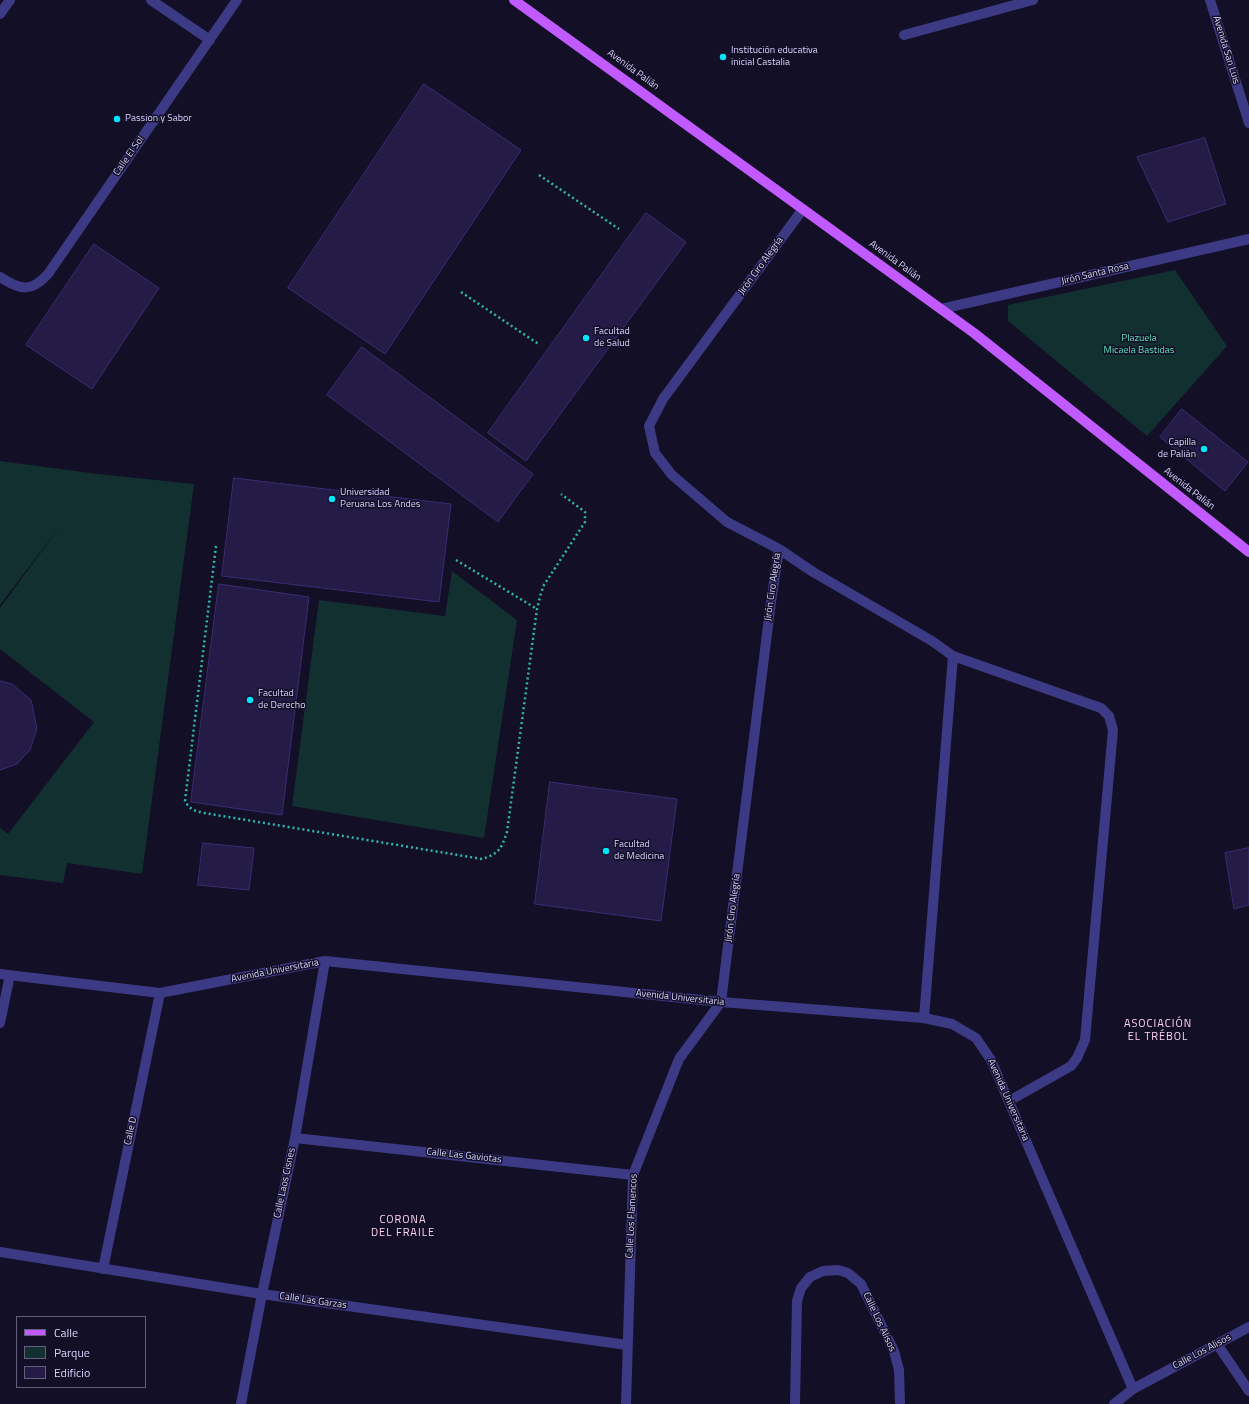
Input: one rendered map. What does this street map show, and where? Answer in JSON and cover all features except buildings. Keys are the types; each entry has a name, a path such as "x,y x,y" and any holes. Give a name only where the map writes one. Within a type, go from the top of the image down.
{"main road":[{"name":"Avenida Palián","path":"516,1 974,333 1249,552"}],"street":[{"path":"0,14 10,0"},
{"path":"151,0 210,40"},
{"name":"Calle El Sol","path":"0,277 19,286 31,288 41,282 48,274 237,0"},
{"path":"904,36 1033,0"},
{"name":"Avenida San Luis","path":"1210,0 1249,123"},
{"name":"Jirón Ciro Alegría","path":"721,1002 771,602 779,549 727,522 672,476 655,453 649,426 664,399 803,209"},
{"name":"Jirón Santa Rosa","path":"940,309 1249,239"},
{"path":"779,549 813,572 932,641 953,656 1101,708 1109,716 1113,730 1085,1040 1077,1058 1071,1066 1009,1102"},
{"path":"924,1018 953,656"},
{"name":"Avenida Universitaria","path":"5,975 160,993 325,961 721,1002 924,1018 952,1024 976,1038 991,1060 1133,1388"},
{"name":"Calle Laos Cisnes","path":"241,1404 262,1294 295,1138 325,961"},
{"path":"0,1023 5,975"},
{"name":"Calle D","path":"103,1269 160,993"},
{"name":"Calle Los Flamencos","path":"626,1404 633,1175 679,1060 721,1002"},
{"name":"Calle Las Gaviotas","path":"295,1138 633,1175"},
{"name":"Calle Las Garzas","path":"0,1252 262,1294 627,1345"},
{"name":"Calle Los Alisos","path":"795,1404 797,1301 801,1288 810,1278 823,1271 838,1270 848,1273 862,1284 894,1351 899,1370 900,1404"},
{"name":"Calle Los Alisos","path":"1114,1404 1133,1388 1249,1327"},
{"path":"1217,1344 1249,1392"}],"path":[{"path":"539,175 619,229"},
{"path":"461,292 540,345"},
{"path":"216,546 185,801 188,806 193,810 204,813 482,859 494,855 502,845 507,832 537,610 541,593 544,585 585,522 585,512 561,494"},
{"path":"456,560 537,610"}],"green space":[{"name":"Plazuela Micaela Bastidas","path":"1175,270 1227,346 1147,436 1008,321 1008,305"},
{"path":"0,461 98,474 194,484 142,874 67,863 63,883 0,875 0,828 8,834 94,722 0,649 0,608 64,521 0,605"},
{"path":"452,571 517,620 484,838 292,806 319,600 445,616"}],"place":[{"name":"Institución educativa inicial Castalia","path":"723,57"},
{"name":"Passion y Sabor","path":"117,119"},
{"name":"Facultad de Salud","path":"586,338"},
{"name":"Capilla de Palián","path":"1204,449"},
{"name":"Universidad Peruana Los Andes","path":"332,499"},
{"name":"Facultad de Derecho","path":"250,700"},
{"name":"Facultad de Medicina","path":"606,851"}],"district":[{"name":"ASOCIACIÓN EL TRÉBOL","path":"1158,1030"},
{"name":"CORONA DEL FRAILE","path":"403,1226"}]}
